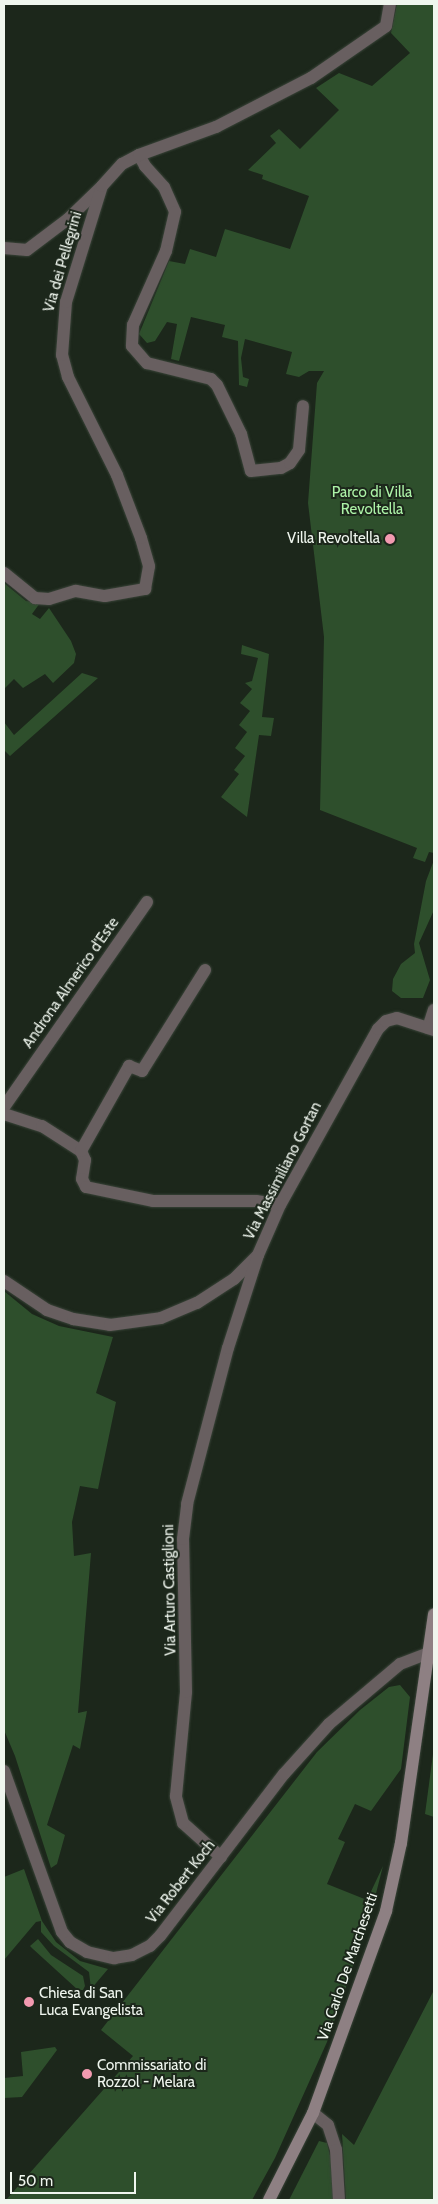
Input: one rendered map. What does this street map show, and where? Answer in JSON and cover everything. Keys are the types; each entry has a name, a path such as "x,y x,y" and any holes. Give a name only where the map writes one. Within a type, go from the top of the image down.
{"main road":[{"name":"Via Carlo De Marchesetti","path":"269,2200 312,2113 369,1964 388,1904 401,1843 434,1614"}],"street":[{"name":"Via dei Pellegrini","path":"4,573 35,598 49,599 76,591 105,596 145,589 149,566 141,538 117,476 68,377 62,354 66,302 102,186 122,164 139,155 200,134 290,90 386,26 390,4"},
{"path":"139,155 172,198 175,212 166,251 133,325 132,346 147,363 211,379 217,385 241,434 251,471 281,468 290,463 299,450 303,406"},
{"path":"4,248 28,250 68,219 102,186"},
{"name":"Androna Almerico d'Este","path":"4,1107 147,902"},
{"path":"81,1151 129,1066 142,1071 206,970"},
{"path":"431,1029 434,1010"},
{"name":"Via Massimiliano Gortan","path":"4,1281 47,1310 73,1319 110,1324 140,1322 179,1313 197,1304 234,1279 258,1255 280,1205 378,1029 386,1021 397,1018 431,1029"},
{"path":"4,1114 42,1126 81,1151 85,1160 82,1179 86,1187 153,1201 256,1201 280,1205"},
{"name":"Via Arturo Castiglioni","path":"221,1857 183,1823 176,1796 186,1692 183,1539 187,1504 228,1348 258,1255"},
{"name":"Via Robert Koch","path":"4,1772 56,1920 70,1942 88,1952 114,1958 132,1955 150,1946 284,1774 328,1724 400,1664 428,1653"},
{"path":"312,2113 328,2125 336,2150 339,2200"}],"green space":[{"name":"Parco di Villa Revoltella","path":"397,4 434,4 434,853 429,852 425,862 413,858 417,848 320,810 324,637 308,503 317,383 324,371 309,371 299,377 286,374 292,352 245,339 241,358 243,377 249,379 247,387 239,385 238,341 222,337 225,325 191,317 179,361 171,359 177,324 167,322 155,341 147,343 139,334 169,261 185,264 190,249 216,257 225,229 290,249 309,196 262,179 263,175 248,170 276,143 270,136 279,129 300,149 339,110 316,88 339,73 372,86 410,53 391,33"},
{"path":"4,583 26,601 40,603 32,614 40,619 49,608 71,641 76,654 74,663 53,683 45,674 23,688 14,679 4,689"},
{"path":"242,645 269,654 262,717 274,718 271,736 259,735 247,817 221,797 239,774 234,770 245,756 235,748 247,732 239,725 250,711 240,703 252,689 245,683 252,681 258,658 241,654"},
{"path":"82,673 98,678 10,756 4,750 4,722 14,735"},
{"path":"434,860 434,910 419,943 430,980 423,998 401,998 392,991 393,979 401,964 415,953 414,944 426,881"},
{"path":"4,1291 32,1314 59,1326 113,1337 96,1393 116,1402 98,1489 80,1486 72,1522 74,1556 91,1553 78,1713 87,1711 80,1749 73,1745 47,1825 65,1835 57,1864 51,1868 15,1756 4,1730"},
{"path":"400,1685 410,1697 401,1769 371,1811 355,1804 338,1839 345,1842 327,1884 367,1900 383,1866 370,1917 327,2042 275,2158 252,2200 6,2200 133,2056 101,2030 317,1752 360,1710 389,1687"},
{"path":"434,1755 434,1817 425,1814"},
{"path":"24,1869 42,1921 56,1942 80,1961 108,1969 91,1989 89,1972 54,1946 41,1932 41,1921 36,1922 4,1960 4,1877"},
{"path":"38,1939 51,1955 83,1976 85,1986 83,1990 78,1990 30,1946"},
{"path":"434,1990 434,2200 346,2200 342,2134 354,2145"},
{"path":"55,2047 57,2050 22,2097 4,2098 4,2078 23,2076 21,2052"},
{"path":"319,2141 327,2143 331,2160 333,2200 289,2200"}],"place":[{"name":"Villa Revoltella","path":"390,539"},
{"name":"Chiesa di San Luca Evangelista","path":"29,2002"},
{"name":"Commissariato di Rozzol - Melara","path":"87,2074"}]}
